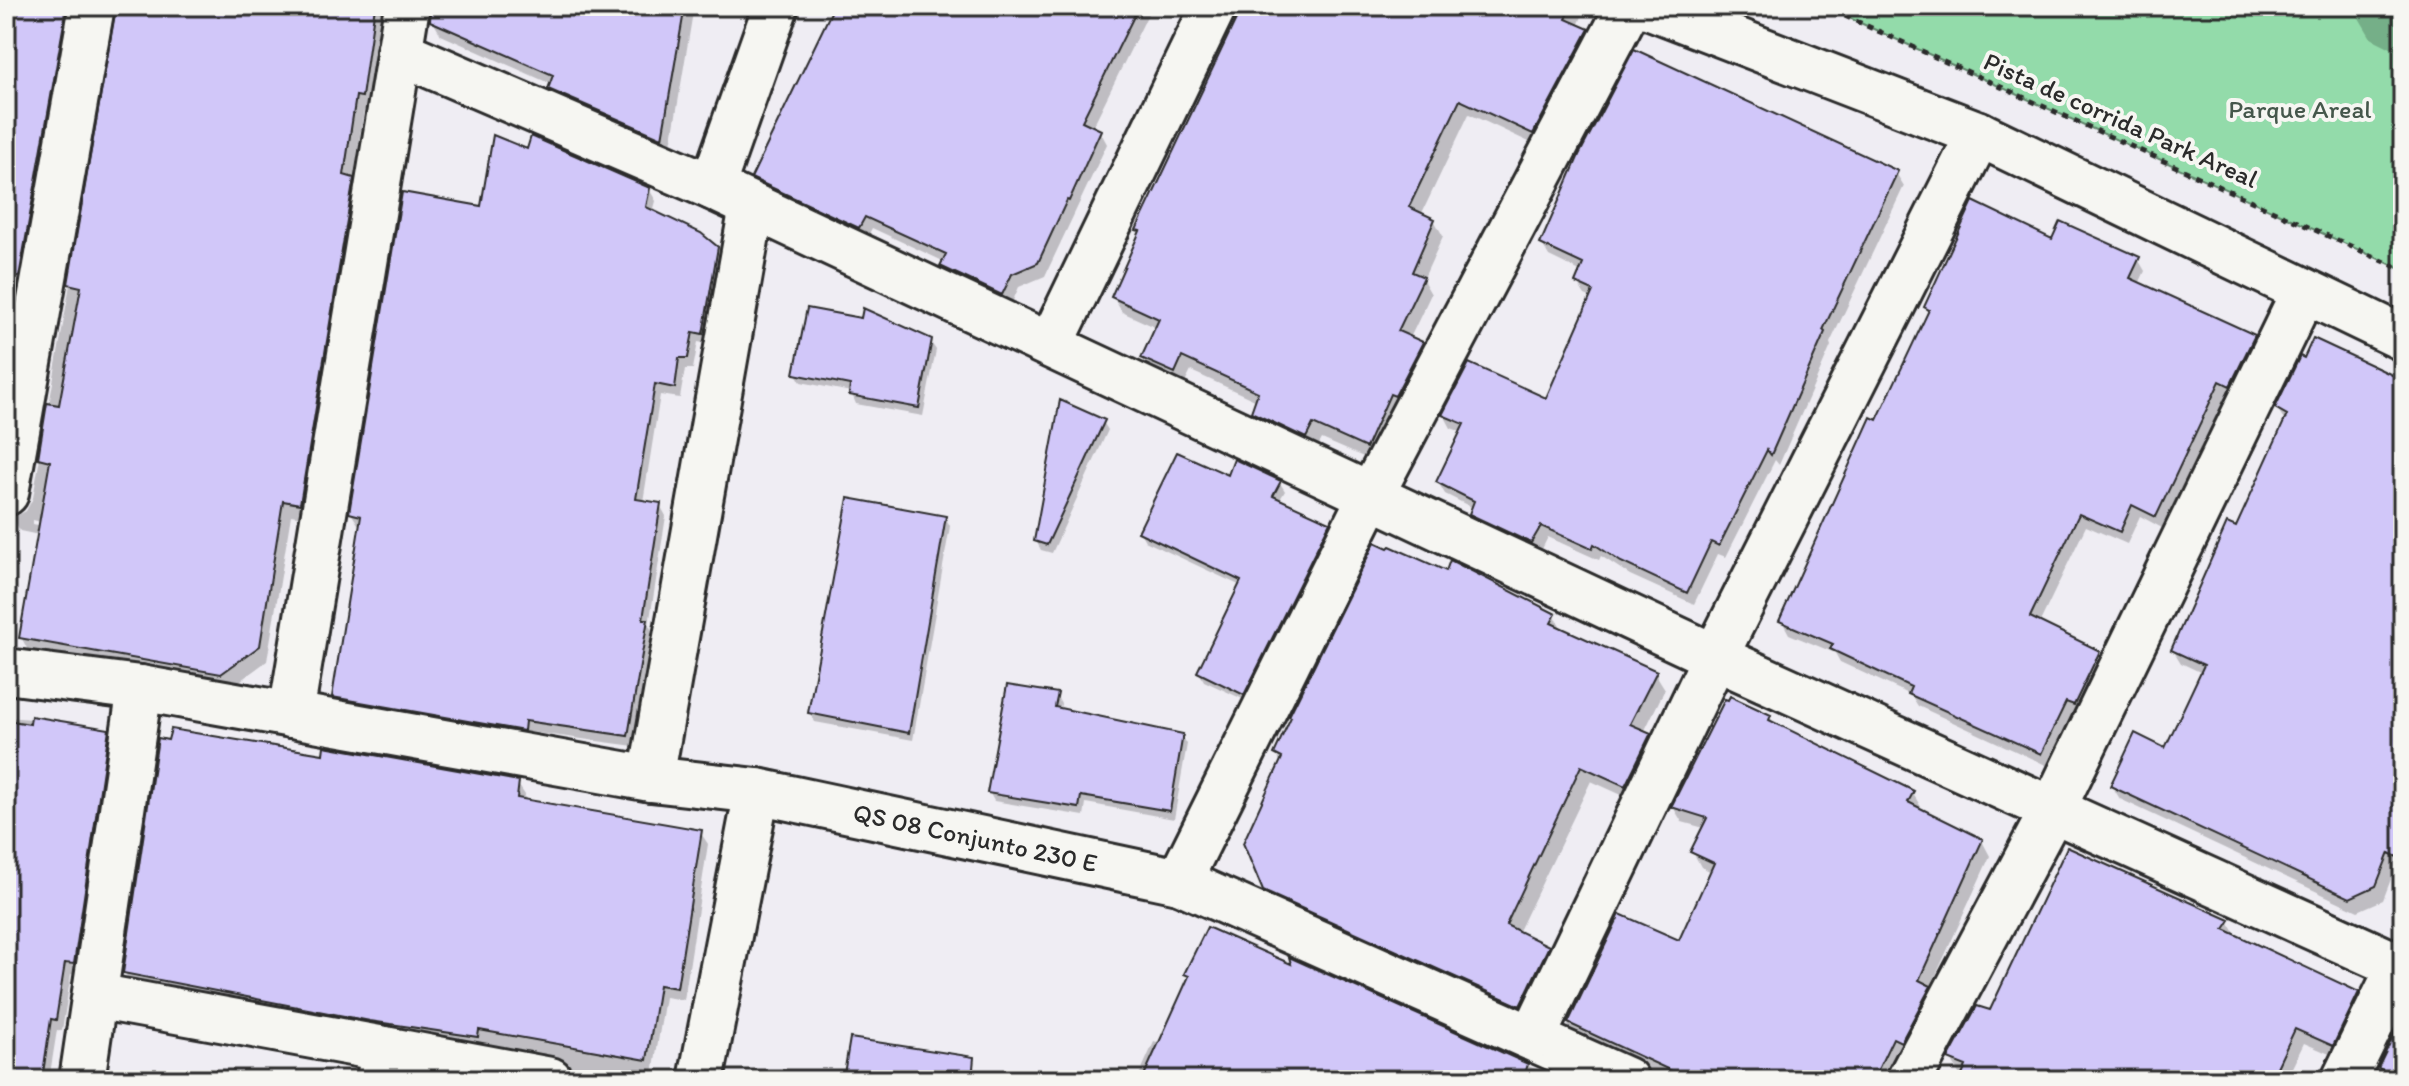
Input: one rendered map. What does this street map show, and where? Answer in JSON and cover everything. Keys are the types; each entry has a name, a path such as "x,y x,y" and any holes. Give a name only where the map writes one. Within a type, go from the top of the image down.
{"street":[{"path":"6,493 92,6"},
{"path":"291,715 407,6"},
{"path":"712,187 776,6"},
{"path":"1051,344 1214,6"},
{"path":"1179,881 1370,497 1629,6"},
{"path":"1648,6 1979,134 2403,338"},
{"path":"399,52 712,187 1715,657 2402,964 2344,1080"},
{"path":"1533,1037 1715,657 1979,134"},
{"path":"651,779 752,206"},
{"path":"1909,1080 2053,809 2304,291"},
{"name":"QS 08 Conjunto 230 E","path":"6,671 140,688 651,779 757,791 1179,881 1626,1080"},
{"path":"82,1080 140,688"},
{"path":"701,1080 757,791"},
{"path":"95,996 382,1065 550,1080"}],"path":[{"name":"Pista de corrida Park Areal","path":"1823,6 2403,270"}],"green space":[{"name":"Parque Areal","path":"1823,6 2403,6 2403,270"}],"building":[{"path":"6,6 67,6 19,277 6,276"},
{"path":"116,6 375,6 362,97 356,96 344,175 354,178 300,504 283,501 260,646 221,674 19,638 50,461 38,458 47,403 59,405 81,287 68,284"},
{"path":"431,6 685,6 662,138 548,89 553,75 430,21"},
{"path":"834,6 1139,6 1082,121 1101,130 1069,201 1038,263 1012,274 1002,295 940,266 946,254 865,217 859,228 751,178"},
{"path":"1239,6 1572,6 1566,19 1589,29 1533,134 1460,100 1409,207 1435,219 1412,272 1424,277 1398,331 1423,342 1395,396 1390,394 1366,448 1313,424 1306,438 1251,412 1258,392 1182,357 1175,373 1141,358 1159,319 1111,297 1140,231 1136,230 1237,17"},
{"path":"1634,49 1898,171 1823,330 1825,332 1771,455 1767,450 1719,546 1711,542 1687,593 1621,562 1594,544 1592,549 1541,526 1531,543 1469,514 1474,501 1436,482 1464,424 1442,415 1469,363 1546,398 1593,291 1575,283 1583,264 1540,244 1579,155"},
{"path":"493,135 527,149 531,136 650,188 646,207 701,233 718,247 703,334 693,332 688,358 679,358 675,388 655,384 636,499 661,503 643,619 648,619 628,736 525,721 524,731 332,697 361,516 349,513 402,192 481,206"},
{"path":"1973,201 2052,239 2060,221 2140,257 2130,278 2255,335 2230,386 2220,381 2156,517 2132,505 2120,532 2079,514 2030,617 2100,651 2074,705 2066,702 2041,754 1908,694 1911,687 1830,649 1833,644 1779,621 1871,417 1877,420 1929,310 1924,307"},
{"path":"807,308 861,318 863,308 932,339 919,408 849,395 850,385 794,374"},
{"path":"2313,338 2403,380 2403,860 2389,853 2376,886 2350,898 2110,786 2135,733 2165,748 2204,665 2171,650 2227,523 2236,527 2287,415 2275,408 2300,356 2304,358"},
{"path":"1060,400 1105,420 1047,545 1034,541"},
{"path":"1177,452 1228,475 1234,459 1281,481 1273,496 1330,522 1244,695 1197,672 1241,581 1138,532"},
{"path":"848,498 946,516 909,733 808,713"},
{"path":"1375,542 1446,571 1450,560 1556,614 1551,623 1657,671 1630,724 1651,733 1625,786 1581,766 1506,925 1549,946 1520,1006 1263,891 1243,843 1282,758 1274,754 1289,716"},
{"path":"1007,685 1058,693 1055,707 1183,734 1170,811 1081,796 1079,808 987,793"},
{"path":"1730,696 1771,715 1769,720 1914,791 1908,802 1983,839 1919,980 1931,986 1901,1042 1893,1038 1873,1080 1691,1080 1568,1023 1620,914 1679,940 1714,863 1690,852 1707,818 1671,807 1725,699 1728,700"},
{"path":"31,716 109,729 74,964 65,963 56,1020 51,1019 42,1080 6,1080 6,720 30,724"},
{"path":"171,729 323,754 324,746 519,781 517,798 702,830 677,988 659,985 647,1060 479,1030 478,1037 370,1021 123,973 158,738 168,740"},
{"path":"2067,847 2230,920 2224,929 2359,992 2333,1046 2295,1029 2271,1080 1960,1080 1966,1066 1948,1059 1977,1006 1990,1010"},
{"path":"1207,927 1291,964 1289,957 1528,1064 1523,1080 1142,1080 1189,976 1184,974"},
{"path":"2403,1016 2403,1080 2378,1068"},
{"path":"850,1038 974,1057 972,1080 843,1080"}]}
